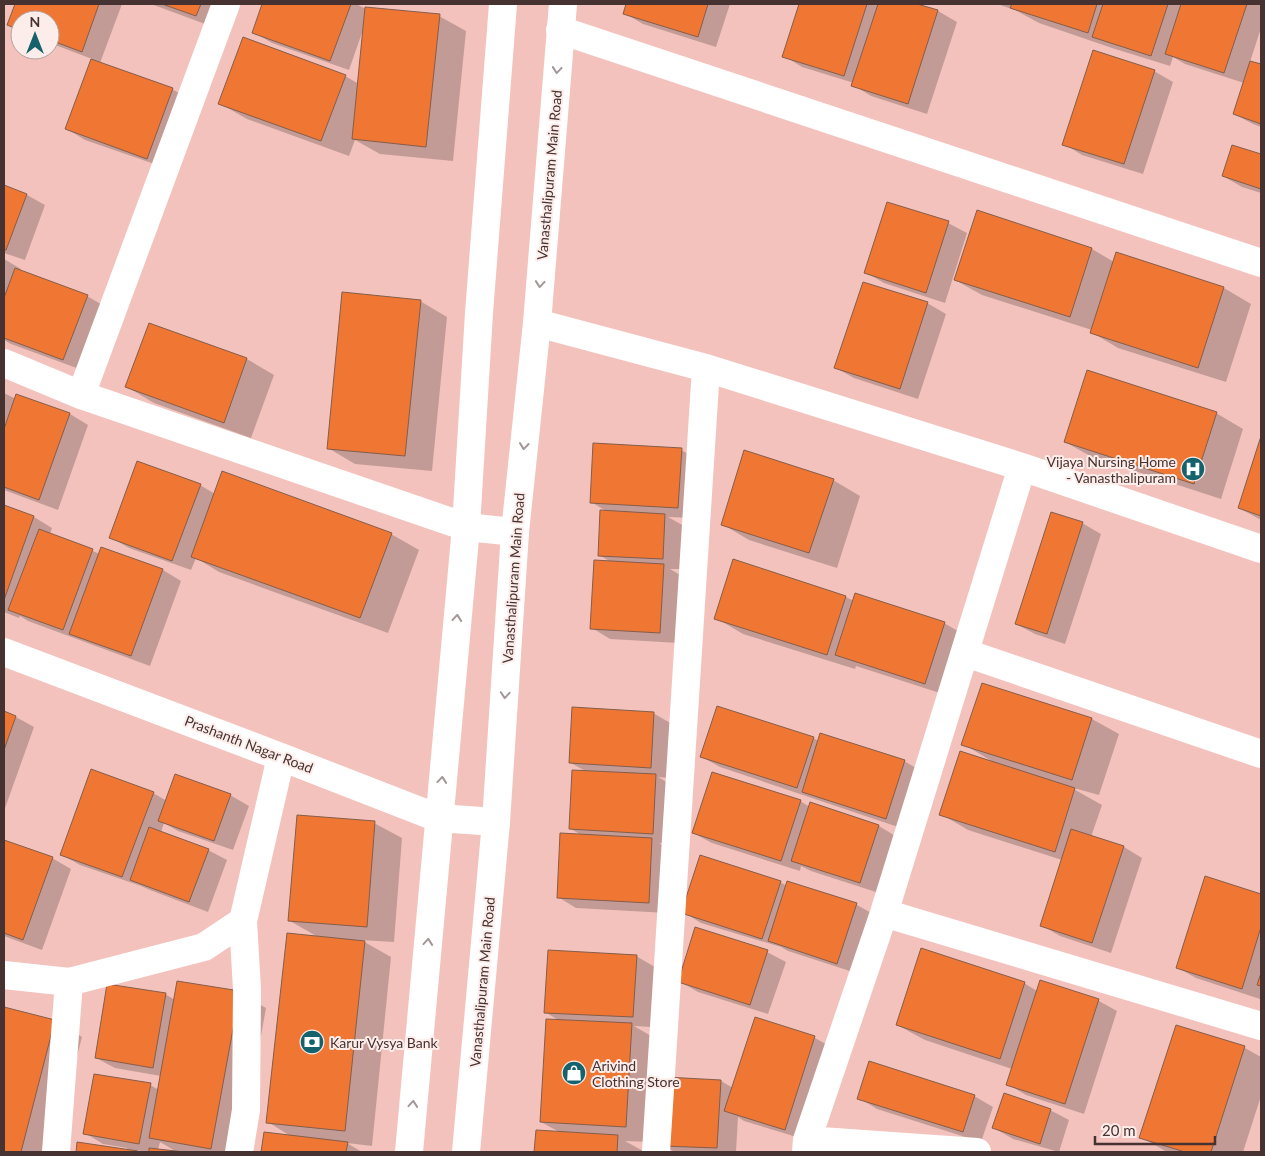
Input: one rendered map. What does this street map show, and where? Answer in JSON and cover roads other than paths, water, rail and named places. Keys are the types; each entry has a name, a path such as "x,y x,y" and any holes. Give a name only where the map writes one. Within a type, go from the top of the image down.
{"street":[{"path":"81,395 226,4"},
{"path":"409,1152 466,527 480,303 503,4"},
{"path":"561,17 1261,264"},
{"name":"Vanasthalipuram Main Road","path":"466,1152 496,822 515,532 537,323 561,17"},
{"path":"537,323 706,368 1022,468 1261,549"},
{"path":"4,364 81,395 466,527 515,532"},
{"path":"656,1152 706,368"},
{"path":"977,1152 806,1146 884,913 1022,468"},
{"name":"Prashanth Nagar Road","path":"4,652 438,818 496,822"},
{"path":"966,653 1261,754"},
{"path":"239,1152 246,1110 247,990 243,921 282,757"},
{"path":"884,913 1261,1026"},
{"path":"4,975 69,982 204,947 243,921"},
{"path":"56,1152 69,982"}],"place":[{"name":"Vijaya Nursing Home - Vanasthalipuram","path":"1193,469"},
{"name":"Karur Vysya Bank","path":"312,1042"},
{"name":"Arivind Clothing Store","path":"574,1073"}]}
